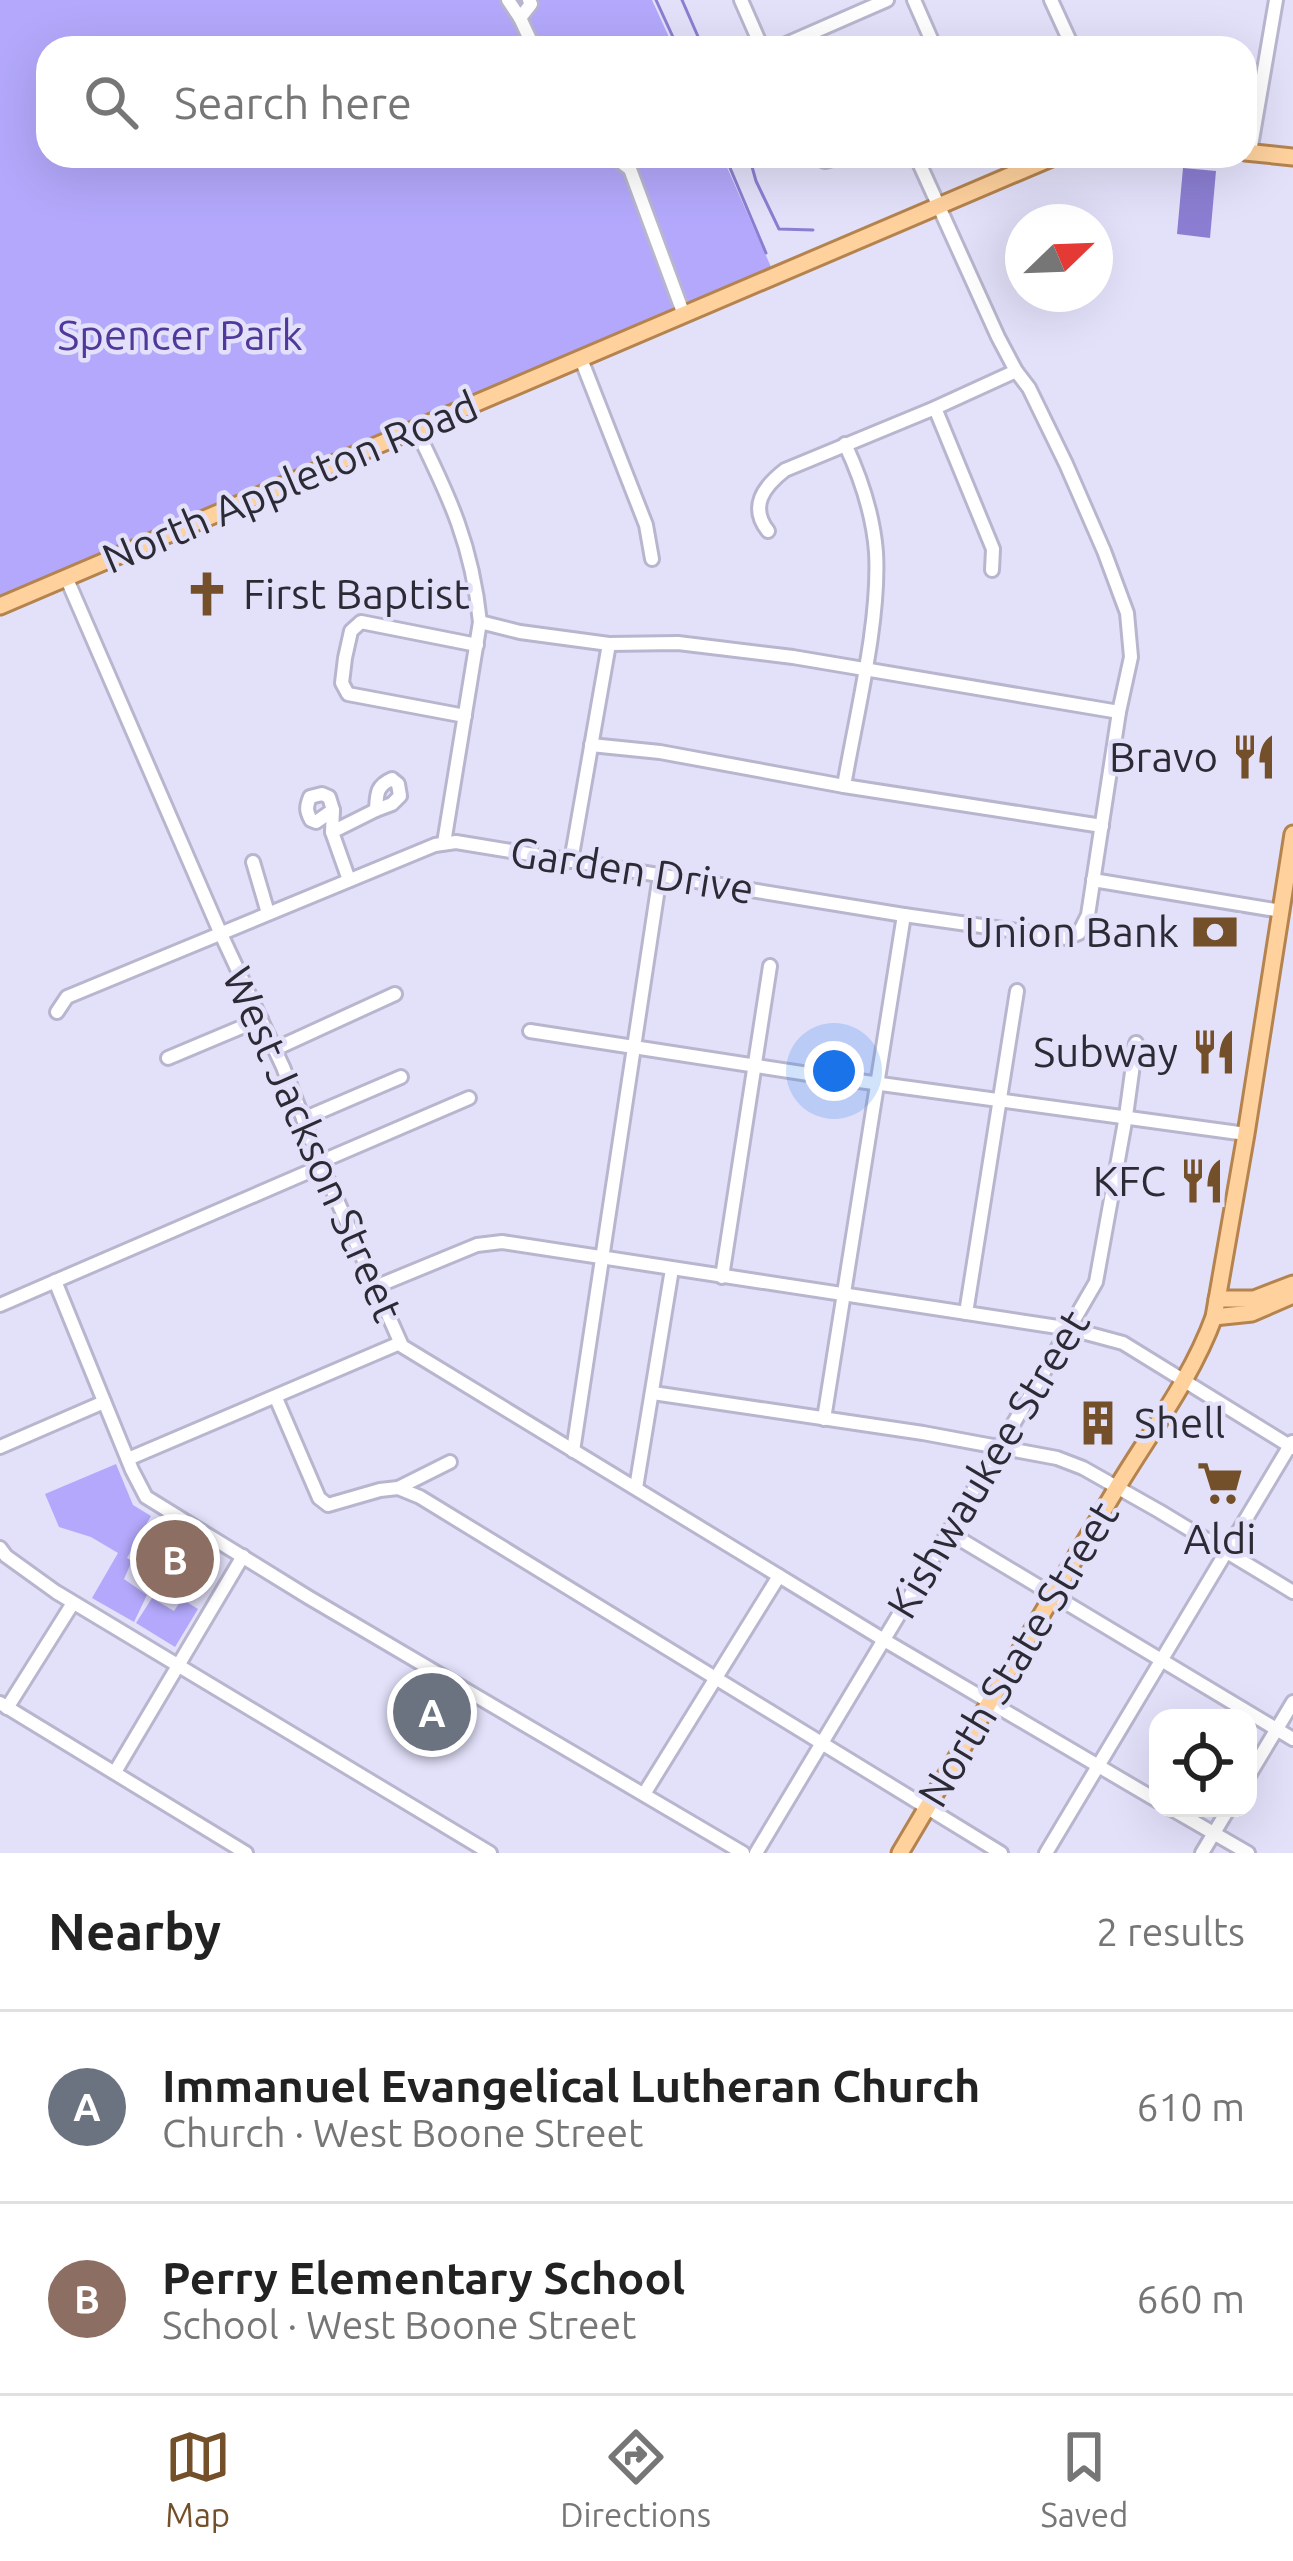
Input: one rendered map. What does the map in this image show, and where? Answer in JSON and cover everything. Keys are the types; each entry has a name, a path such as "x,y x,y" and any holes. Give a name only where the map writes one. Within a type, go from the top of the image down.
{"main road":[{"path":"1257,153 1293,157"},
{"name":"North Appleton Road","path":"0,606 1027,168"},
{"name":"North State Street","path":"900,1853 1183,1382 1214,1317 1293,834"},
{"path":"1217,1299 1254,1299 1293,1284"},
{"path":"1214,1317 1252,1313 1293,1295"}],"street":[{"path":"508,0 528,36"},
{"path":"520,18 530,0"},
{"path":"741,0 757,36"},
{"path":"804,36 887,0"},
{"path":"914,0 930,36"},
{"path":"1052,0 1068,36"},
{"path":"1257,103 1276,0"},
{"path":"628,168 684,315"},
{"path":"921,168 1016,371 1066,464 1127,613 1131,657 1094,880 1281,911"},
{"path":"581,359 646,525 652,559"},
{"path":"768,531 757,504 770,482 793,465 1016,371"},
{"path":"935,408 993,549 992,570"},
{"path":"416,429 462,528 480,622 444,844"},
{"path":"844,786 877,578 863,490 845,444"},
{"name":"West Jackson Street","path":"66,577 400,1343 884,1640 1149,1796"},
{"path":"465,716 348,694 342,682 345,658 351,631 362,622 477,645"},
{"path":"480,622 609,644 678,643 793,657 1119,712"},
{"path":"571,861 609,644"},
{"path":"591,745 660,752 1102,826"},
{"path":"333,810 332,832 350,880"},
{"path":"332,832 376,810"},
{"name":"Garden Drive","path":"57,1012 68,997 444,844 468,843 1058,937 1075,936 1085,924 1094,880"},
{"path":"253,862 268,913"},
{"path":"573,1451 660,875"},
{"path":"824,1419 904,915"},
{"path":"722,1277 770,966"},
{"path":"966,1313 1017,992"},
{"path":"274,1049 395,994"},
{"path":"168,1058 261,1019"},
{"path":"530,1031 1246,1134"},
{"name":"Kishwaukee Street","path":"756,1853 1096,1282 1136,1043"},
{"path":"302,1119 400,1077"},
{"path":"0,1305 469,1098"},
{"path":"375,1287 477,1245 502,1242 1070,1329 1123,1343 1292,1444 1046,1853"},
{"path":"636,1488 672,1269"},
{"path":"55,1281 146,1496 743,1853"},
{"path":"128,1460 400,1343"},
{"path":"652,1393 1057,1458 1083,1468 1293,1592"},
{"path":"276,1398 319,1498 328,1505 398,1488 450,1462"},
{"path":"0,1447 104,1402"},
{"path":"398,1488 420,1497 1001,1853"},
{"path":"948,1532 1293,1739"},
{"path":"0,1549 73,1603 490,1853"},
{"path":"115,1772 243,1556"},
{"path":"644,1794 779,1576"},
{"path":"73,1603 4,1706 240,1852"},
{"path":"1257,1762 1293,1702"},
{"path":"1184,1817 1248,1853"},
{"path":"1202,1853 1223,1817"}],"green space":[{"name":"Spencer Park","path":"0,0 652,0 668,36 36,36 36,168 727,168 775,276 0,607"},
{"path":"116,1464 133,1505 151,1516 127,1558 132,1561 124,1579 147,1595 134,1622 92,1598 118,1553 91,1537 59,1527 45,1494"},
{"path":"152,1598 174,1611 182,1599 198,1609 175,1647 136,1623"}],"shaded area":[{"path":"1183,168 1216,171 1210,238 1177,234"}],"waterway":[{"path":"656,0 672,36"},
{"path":"682,0 698,36"},
{"path":"730,168 766,253"},
{"path":"752,168 779,229 813,230"}],"place":[{"name":"First Baptist","path":"207,594"},
{"name":"Bravo","path":"1254,757"},
{"name":"Union Bank","path":"1215,932"},
{"name":"Subway","path":"1214,1052"},
{"name":"KFC","path":"1202,1181"},
{"name":"Shell","path":"1098,1423"},
{"name":"Aldi","path":"1220,1483"},
{"name":"Perry Elementary School","path":"175,1559"},
{"name":"Immanuel Evangelical Lutheran Church","path":"432,1712"}]}
